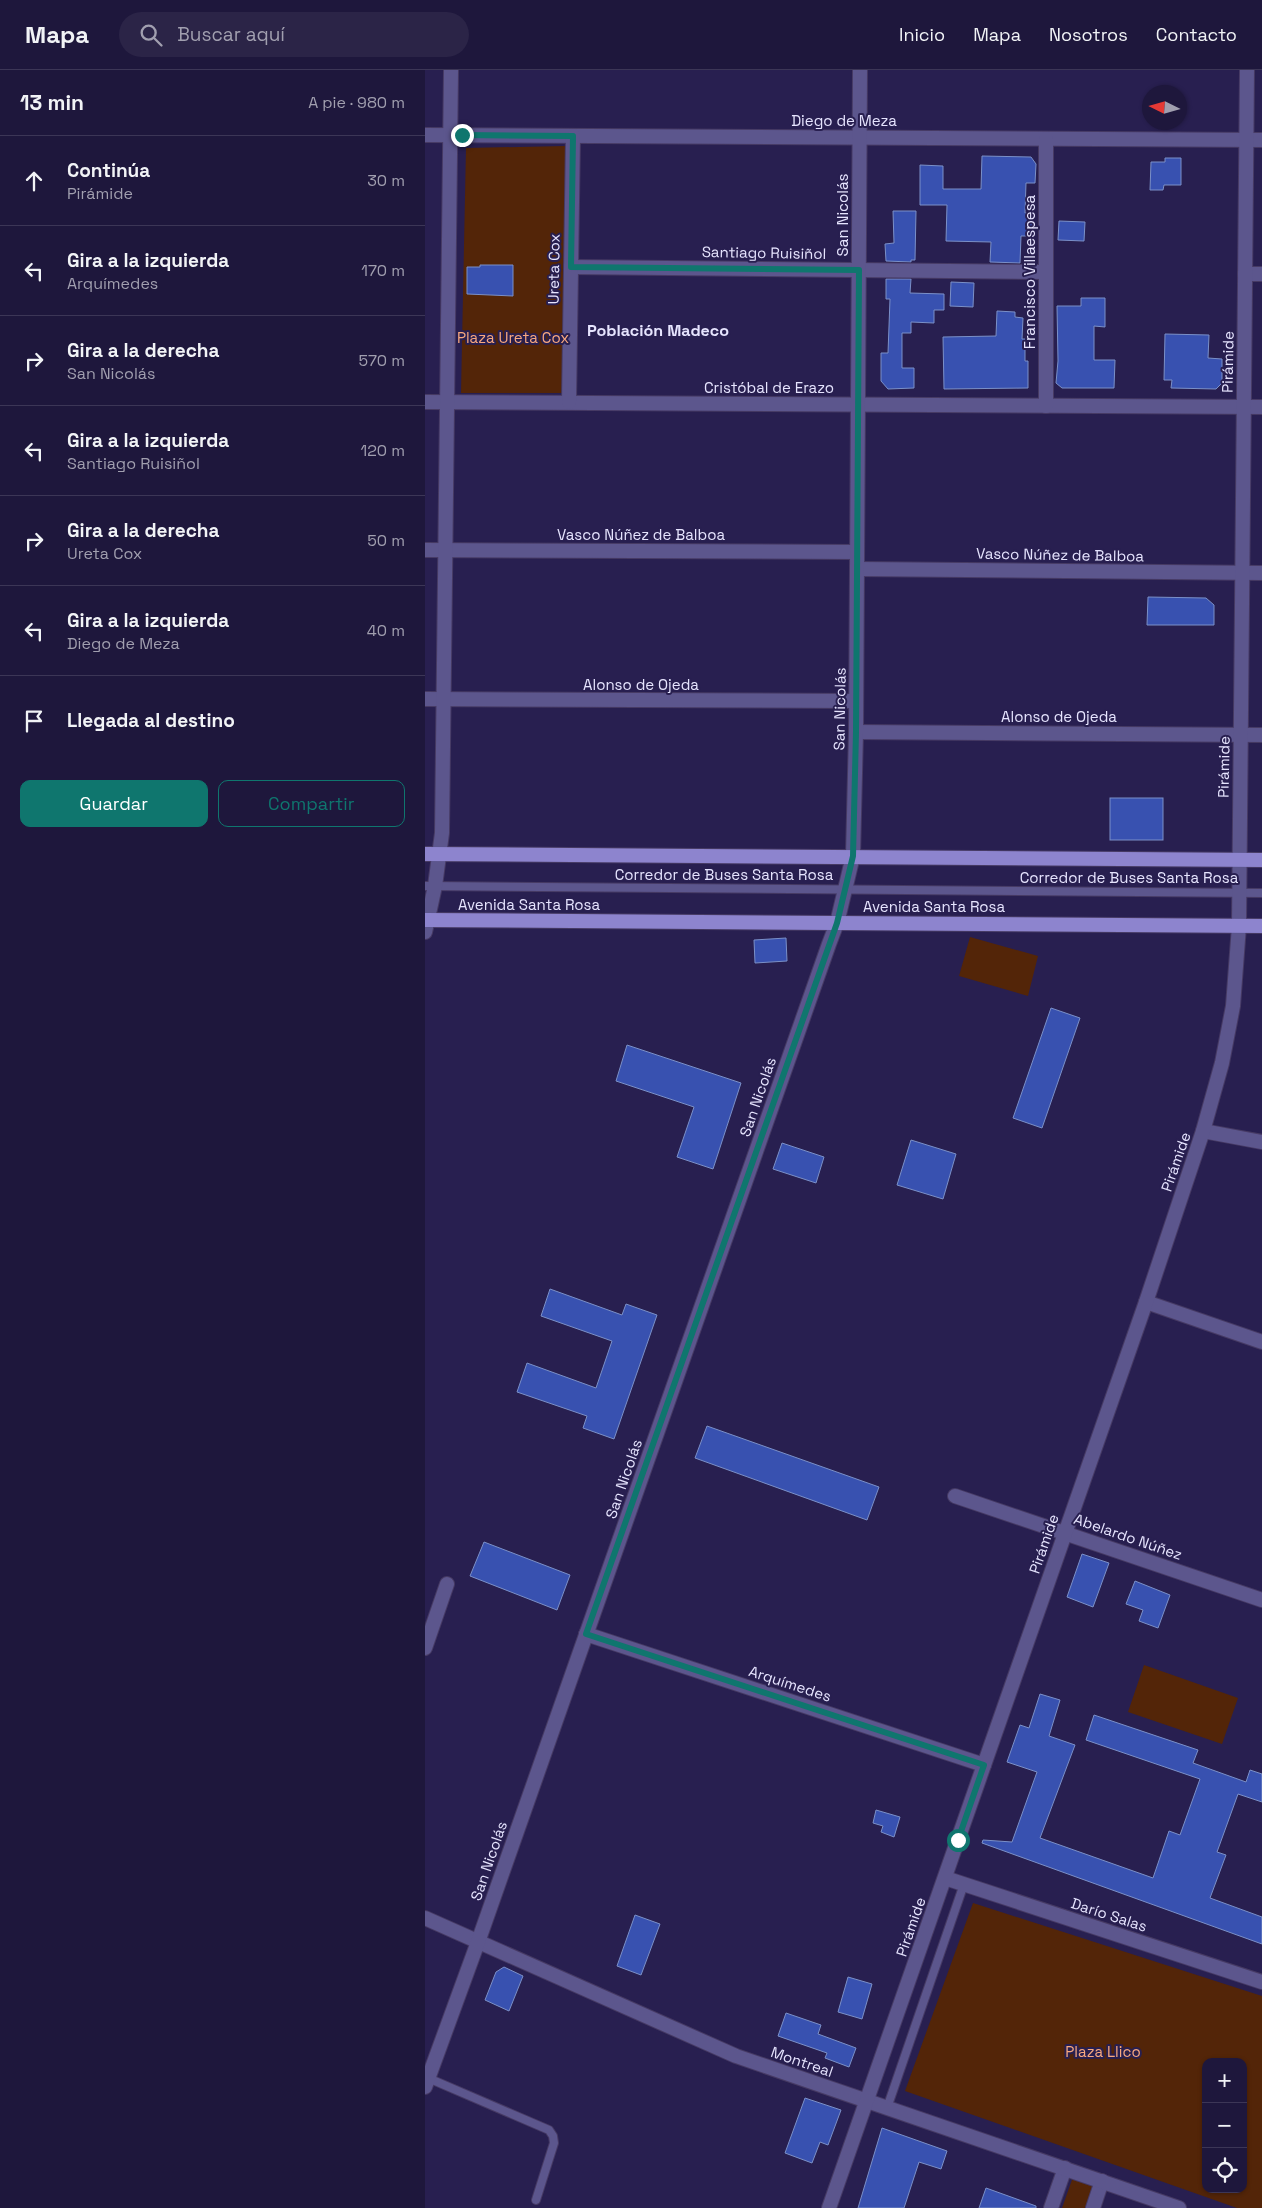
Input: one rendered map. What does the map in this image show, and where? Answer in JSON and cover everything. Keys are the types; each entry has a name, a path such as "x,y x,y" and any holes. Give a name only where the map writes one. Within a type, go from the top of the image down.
{"main road":[{"path":"425,854 1262,860"},
{"name":"Avenida Santa Rosa","path":"426,924 837,923 1262,926"}],"street":[{"path":"426,924 430,886 440,854 444,700 451,70"},
{"name":"San Nicolás","path":"427,2082 837,923 853,856 857,701 861,70"},
{"name":"Pirámide","path":"829,2208 1146,1302 1203,1131 1222,1063 1233,1006 1239,926 1247,70"},
{"name":"Diego de Meza","path":"425,135 1262,140"},
{"name":"Ureta Cox","path":"569,402 573,136"},
{"name":"Francisco Villaespesa","path":"1046,139 1046,406"},
{"name":"Santiago Ruisiñol","path":"571,267 1046,272"},
{"path":"1245,274 1262,274"},
{"name":"Cristóbal de Erazo","path":"425,402 1262,407"},
{"name":"Vasco Núñez de Balboa","path":"425,550 857,552"},
{"name":"Vasco Núñez de Balboa","path":"857,569 1262,573"},
{"name":"Alonso de Ojeda","path":"425,699 857,701"},
{"name":"Alonso de Ojeda","path":"856,732 1262,735"},
{"path":"1203,1131 1262,1142"},
{"path":"1146,1302 1262,1342"},
{"name":"Abelardo Núñez","path":"955,1496 1262,1600"},
{"path":"425,1648 447,1584"},
{"name":"Arquímedes","path":"586,1634 984,1765"},
{"name":"Darío Salas","path":"945,1878 1262,1982"},
{"name":"Montreal","path":"425,1918 711,2045 761,2065 1179,2208"},
{"path":"1051,2208 1065,2168"},
{"path":"1093,2208 1102,2182"}],"lane":[{"name":"Corredor de Buses Santa Rosa","path":"430,886 1262,893"},
{"path":"887,2108 964,1884"},
{"path":"427,2082 549,2130 553,2136 554,2143 536,2200"}],"green space":[{"name":"Plaza Ureta Cox","path":"566,146 563,393 461,393 466,148"},
{"path":"970,937 1038,956 1028,996 959,976"},
{"path":"1144,1665 1238,1698 1222,1744 1128,1712"},
{"name":"Plaza Llico","path":"973,1903 1262,1996 1262,2208 1237,2208 905,2091"},
{"path":"1073,2177 1097,2185 1089,2208 1062,2208"}],"building":[{"path":"982,156 1031,157 1036,164 1035,183 1026,183 1025,213 1033,213 1032,236 1021,236 1020,263 990,262 991,242 946,241 947,205 920,205 920,165 943,166 943,189 981,189"},
{"path":"1165,158 1181,158 1181,185 1164,185 1163,190 1150,190 1151,162 1165,162"},
{"path":"893,211 916,211 915,260 911,260 911,262 886,261 885,244 894,243"},
{"path":"1059,221 1085,222 1084,241 1058,240"},
{"path":"480,265 513,265 513,296 467,294 467,267 480,267"},
{"path":"886,279 911,279 910,293 944,294 944,310 934,310 934,323 911,322 911,333 902,333 902,368 914,368 914,388 888,389 881,381 881,353 888,353 890,299 886,299"},
{"path":"951,282 974,283 973,307 950,306"},
{"path":"1081,298 1105,298 1105,327 1094,326 1094,360 1115,360 1114,388 1062,388 1056,383 1058,361 1057,306 1081,306"},
{"path":"997,311 1015,312 1015,317 1023,318 1022,339 1025,339 1025,361 1028,361 1028,388 944,389 943,337 996,336"},
{"path":"1165,334 1209,335 1208,358 1222,359 1222,383 1216,389 1171,388 1172,380 1164,380"},
{"path":"1148,597 1206,598 1214,605 1214,625 1147,625"},
{"path":"1110,798 1163,798 1163,840 1110,840"},
{"path":"786,938 787,961 755,963 754,940"},
{"path":"1051,1008 1080,1018 1042,1128 1013,1118"},
{"path":"627,1045 741,1083 713,1169 677,1157 694,1107 616,1081"},
{"path":"911,1140 956,1154 943,1199 897,1185"},
{"path":"782,1143 824,1157 816,1183 773,1169"},
{"path":"550,1289 622,1315 626,1304 657,1315 614,1439 583,1428 587,1416 517,1392 527,1363 596,1388 612,1341 541,1316"},
{"path":"707,1426 879,1487 867,1520 695,1458"},
{"path":"484,1542 570,1575 557,1610 470,1576"},
{"path":"1082,1554 1109,1563 1093,1607 1067,1597"},
{"path":"1135,1581 1170,1595 1158,1628 1139,1621 1143,1610 1126,1604"},
{"path":"1040,1694 1060,1700 1049,1736 1075,1745 1040,1838 1153,1878 1169,1831 1180,1835 1200,1779 1086,1740 1094,1715 1198,1750 1193,1763 1246,1782 1250,1770 1262,1774 1262,1802 1238,1794 1217,1852 1226,1855 1210,1898 1262,1917 1262,1944 982,1843 983,1840 1012,1842 1037,1772 1007,1762 1020,1725 1029,1728"},
{"path":"876,1810 900,1817 894,1837 881,1832 883,1826 873,1823"},
{"path":"635,1915 660,1924 641,1975 617,1966"},
{"path":"504,1967 523,1976 509,2011 485,2000 496,1972"},
{"path":"848,1977 872,1984 862,2019 838,2012"},
{"path":"786,2013 821,2025 818,2034 856,2048 849,2067 825,2058 827,2053 778,2036"},
{"path":"805,2098 841,2110 828,2145 820,2142 812,2163 785,2153"},
{"path":"882,2128 947,2151 941,2169 919,2162 904,2208 858,2208"},
{"path":"986,2188 1036,2206 1036,2208 979,2208"}],"district":[{"name":"Población Madeco","path":"658,330"}],"route":[{"path":"462,135 573,136 571,267 859,270 856,732 853,856 837,923 586,1634 984,1765 958,1840"}]}
